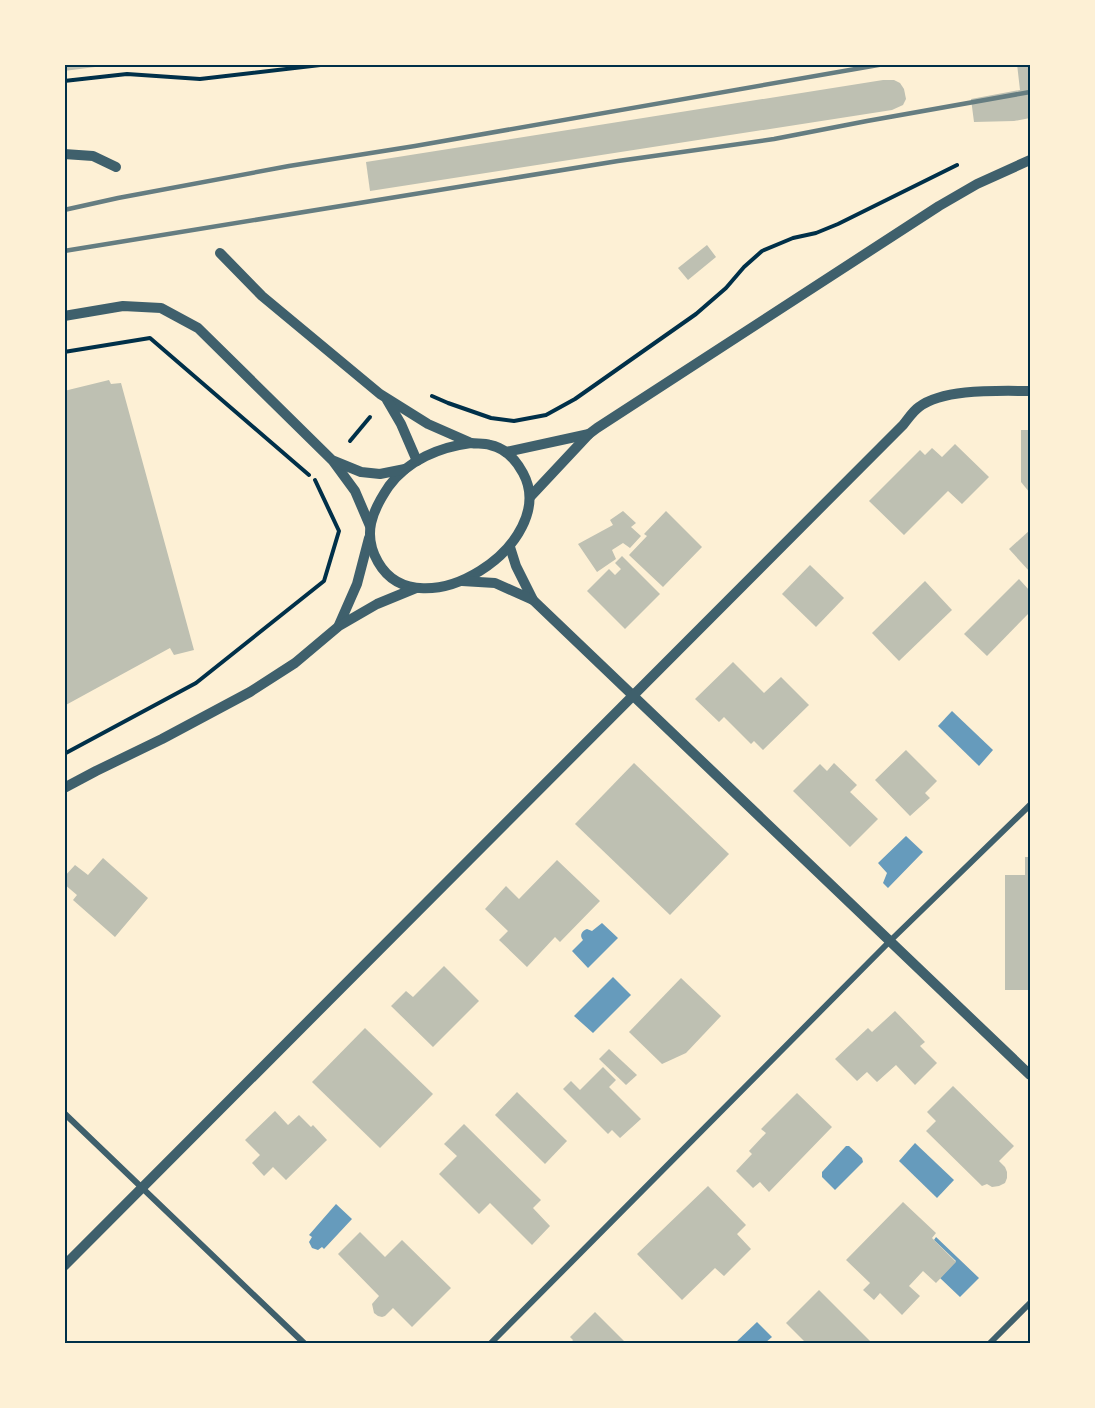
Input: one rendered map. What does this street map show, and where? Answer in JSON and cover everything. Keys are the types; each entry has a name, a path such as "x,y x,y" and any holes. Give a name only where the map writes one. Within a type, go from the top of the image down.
{"street":[{"path":"64,154 93,156 116,167"},
{"path":"530,497 590,434 939,206 977,184 1030,160"},
{"path":"220,253 262,296 386,398 428,424 471,443"},
{"path":"64,316 123,306 161,308 198,328 333,461 355,491 370,531 373,553 382,568 394,579 409,586 426,589 460,581 489,566 510,546 527,515 530,497 527,480 519,465 506,452 490,445 471,443 437,451 406,468 392,482 374,511 370,531 357,584 339,626"},
{"path":"64,1266 634,696 919,407 942,396 987,391 1030,391"},
{"path":"386,398 401,424 417,461"},
{"path":"506,452 590,434"},
{"path":"333,461 361,472 380,474 406,468"},
{"path":"510,546 516,566 533,600"},
{"path":"460,581 495,583 533,600 1030,1075"},
{"path":"64,788 250,692 295,663 339,626 376,604 416,588"},
{"path":"490,1344 890,941 1030,805"},
{"path":"64,1113 305,1344"},
{"path":"989,1344 1030,1303"}],"path":[{"path":"64,81 128,74 200,79 329,64"},
{"path":"431,395 491,418 514,421 546,415 575,399 696,314 726,288 762,251 793,238 816,233 838,224 967,161"},
{"path":"64,352 150,338 315,479 339,531 324,581 196,683 64,754"},
{"path":"333,461 386,398"}],"water":[{"path":"952,711 993,750 979,766 938,726"},
{"path":"906,836 923,852 888,888 883,883 887,873 878,863"},
{"path":"602,923 618,938 588,968 572,951 583,940 581,935 584,931 587,929 592,931"},
{"path":"613,977 631,995 593,1033 574,1016"},
{"path":"915,1143 954,1180 937,1198 899,1161"},
{"path":"846,1146 862,1158 863,1162 835,1190 822,1177 822,1172"},
{"path":"336,1204 352,1219 324,1249 322,1247 318,1250 312,1248 309,1242 312,1237 309,1235"},
{"path":"936,1237 979,1278 960,1297 940,1278 956,1261 934,1240"},
{"path":"757,1322 772,1337 765,1343 735,1343"}],"building":[{"path":"64,64 103,64 103,66 64,71"},
{"path":"1017,64 1030,64 1030,118 1014,121 974,122 971,99 1020,90"},
{"path":"894,80 900,83 906,99 903,105 892,110 370,191 366,162"},
{"path":"707,245 716,257 688,280 678,268"},
{"path":"109,380 111,384 121,383 194,650 174,655 170,648 64,706 64,391"},
{"path":"1021,430 1030,430 1030,493 1021,482"},
{"path":"955,444 989,477 962,504 948,491 904,535 869,501 920,450 925,455 932,448 942,457"},
{"path":"623,511 636,523 631,527 641,536 630,548 623,543 612,550 616,559 597,572 578,544 613,525 610,520"},
{"path":"666,511 702,547 663,587 629,555 647,536 644,534"},
{"path":"1030,530 1030,572 1009,549"},
{"path":"622,556 660,594 625,629 587,591 609,569 615,575 621,569 615,563"},
{"path":"810,565 844,598 816,627 782,594"},
{"path":"1019,579 1030,591 1030,612 987,656 964,634"},
{"path":"925,581 952,610 899,661 872,633"},
{"path":"733,662 764,693 781,677 809,705 763,750 754,741 751,744 724,717 719,722 695,699"},
{"path":"906,750 937,781 925,793 930,798 910,816 875,780"},
{"path":"634,763 729,854 670,915 575,824"},
{"path":"834,763 857,785 850,792 878,819 850,847 793,791 820,764 827,771"},
{"path":"1025,857 1030,857 1030,990 1005,990 1005,875 1025,875"},
{"path":"103,858 148,898 115,937 73,900 77,895 64,884 64,877 75,865 88,875"},
{"path":"557,860 600,901 560,942 555,937 527,967 499,940 508,931 485,909 506,886 519,899"},
{"path":"444,966 479,1001 433,1047 391,1006 406,991 413,997"},
{"path":"681,978 721,1016 686,1053 662,1064 629,1032"},
{"path":"895,1011 925,1042 920,1046 937,1063 915,1085 896,1065 877,1082 867,1072 857,1081 835,1059 868,1028 872,1032"},
{"path":"365,1028 433,1094 380,1148 312,1082"},
{"path":"609,1049 637,1075 626,1085 599,1059"},
{"path":"603,1067 616,1080 609,1087 641,1119 620,1138 612,1130 608,1134 563,1089 571,1081 580,1090"},
{"path":"953,1086 1014,1146 999,1161 1005,1167 1007,1178 1005,1183 999,1186 992,1187 987,1184 982,1186 926,1131 936,1121 927,1112"},
{"path":"517,1092 567,1141 545,1164 495,1115"},
{"path":"797,1093 832,1127 769,1192 760,1182 753,1188 736,1171 752,1154 749,1151 766,1133 761,1129"},
{"path":"275,1111 288,1125 299,1115 311,1127 313,1125 327,1140 286,1180 273,1167 264,1176 252,1163 260,1155 245,1140"},
{"path":"464,1124 541,1200 533,1208 550,1226 532,1245 490,1203 479,1214 439,1174 457,1156 444,1144"},
{"path":"708,1186 746,1225 737,1234 751,1249 724,1276 715,1268 682,1300 637,1254"},
{"path":"903,1202 936,1233 932,1238 956,1262 936,1283 923,1271 909,1286 920,1296 902,1315 880,1293 874,1300 863,1290 870,1283 846,1260"},
{"path":"360,1232 385,1257 402,1240 451,1288 412,1327 393,1308 382,1317 374,1313 372,1304 379,1296 338,1254"},
{"path":"819,1290 873,1344 807,1344 786,1323"},
{"path":"595,1312 627,1344 570,1344 573,1340 570,1337"}],"railway":[{"path":"64,210 289,166 884,64"},
{"path":"64,251 618,161 774,139 1030,92"}]}
